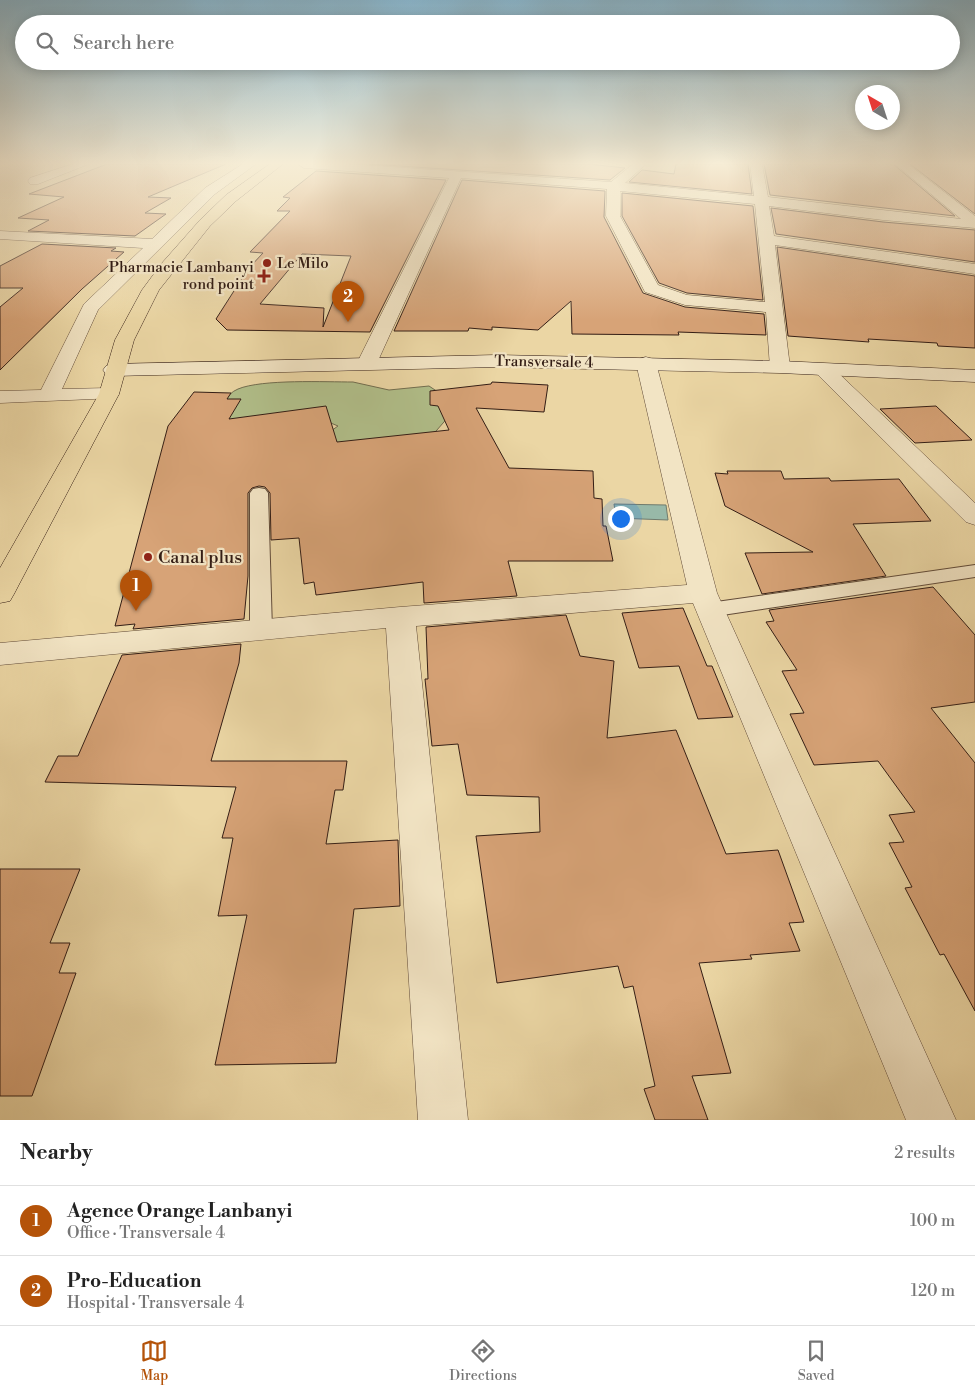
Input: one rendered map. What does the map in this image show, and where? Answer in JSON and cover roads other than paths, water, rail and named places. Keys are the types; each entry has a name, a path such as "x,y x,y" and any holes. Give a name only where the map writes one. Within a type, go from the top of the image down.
{"main road":[{"path":"0,594 109,394 113,370 143,300 185,246 213,216"}],"street":[{"path":"49,395 90,308 184,216"},
{"path":"367,363 436,216"},
{"path":"613,216 651,288 685,300 775,308"},
{"path":"764,216 780,367"},
{"path":"876,216 912,221 975,224"},
{"path":"0,235 155,244"},
{"path":"767,239 975,269"},
{"name":"Transversale 4","path":"113,370 497,361 780,367 975,376"},
{"path":"646,363 706,601 931,1120"},
{"path":"825,370 975,517"},
{"path":"0,397 109,394"},
{"path":"0,654 400,616 706,601"},
{"path":"400,616 443,1120"}],"lane":[{"path":"259,493 261,630"},
{"path":"706,601 975,571"}],"place":[{"name":"Le Milo","path":"267,263"},
{"name":"Pharmacie Lambanyi rond point","path":"264,276"},
{"name":"Pro-Education","path":"348,322"},
{"name":"Canal plus","path":"148,557"},
{"name":"Agence Orange Lanbanyi","path":"136,611"}]}
